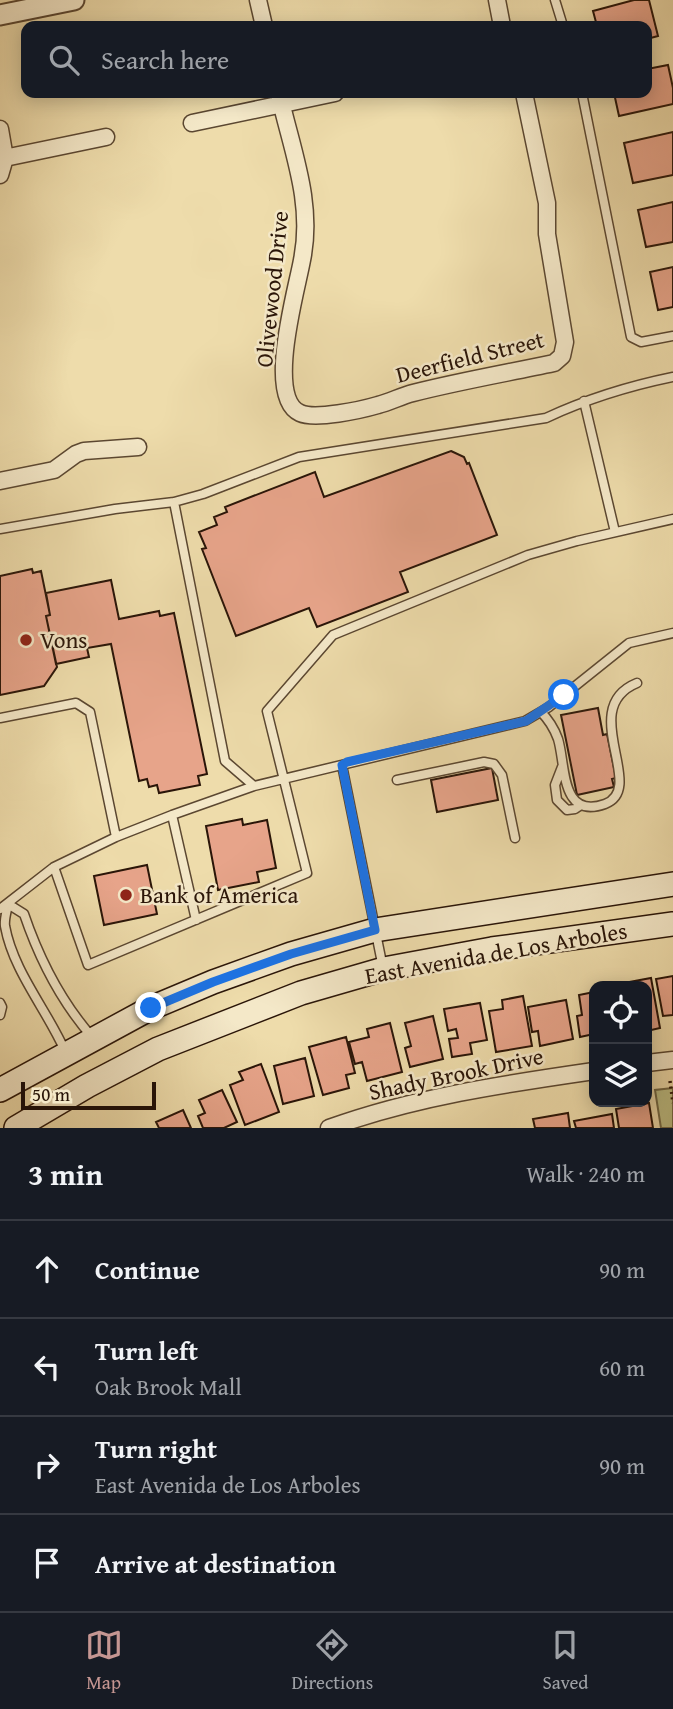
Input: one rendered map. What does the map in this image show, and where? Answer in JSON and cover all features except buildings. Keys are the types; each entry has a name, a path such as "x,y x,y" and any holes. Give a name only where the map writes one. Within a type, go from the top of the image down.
{"main road":[{"name":"East Avenida de Los Arboles","path":"0,1090 151,1008 291,954 375,930 673,884"},
{"name":"East Avenida de Los Arboles","path":"16,1128 87,1086 158,1049 301,993 384,970 492,949 673,924"}],"street":[{"path":"0,15 74,0"},
{"path":"258,0 263,21"},
{"path":"497,0 501,21"},
{"path":"192,123 280,98"},
{"name":"Olivewood Drive","path":"280,98 299,164 305,208 303,257 285,339 286,390 292,408"},
{"name":"Deerfield Street","path":"292,408 301,414 314,416 379,405 410,393 554,363 562,356 565,342 547,234 547,203 525,98"},
{"path":"0,129 3,159 0,175"},
{"path":"3,159 106,137"},
{"path":"0,481 54,470 84,451 138,447"},
{"path":"652,1062 673,1060"},
{"name":"Shady Brook Drive","path":"328,1128 364,1115 436,1097 505,1083 589,1072"}],"lane":[{"path":"555,0 561,21"},
{"path":"583,98 631,337 641,342 673,336"},
{"path":"0,530 115,509 174,502 299,457 546,418 584,401 673,377"},
{"path":"584,401 615,532"},
{"path":"174,502 225,761 254,786"},
{"path":"54,867 88,965 307,873 267,711 333,635 528,555 673,519"},
{"path":"4,907 54,867 116,837 172,815 284,778 526,721 629,643 673,633"},
{"path":"562,767 555,785 556,800 567,810 581,805 604,804 616,798 621,785 611,733 612,705 620,693 636,683"},
{"path":"0,718 76,703 90,712 116,837"},
{"path":"541,712 550,722 558,741 562,767 572,799 581,805"},
{"path":"397,780 484,762 494,764 502,775 515,838"},
{"path":"342,765 384,970"},
{"path":"172,815 197,920"},
{"path":"4,907 24,914 34,944 75,1018 93,1038"},
{"path":"4,907 4,924 13,952 66,1053"},
{"path":"0,1003 0,1015"}],"path":[{"path":"670,1081 673,1103"}],"green space":[{"path":"673,1088 673,1128 661,1128 655,1090"}],"place":[{"name":"Vons","path":"26,640"},
{"name":"Bank of America","path":"126,895"}],"route":[{"path":"151,1008 291,954 375,930 342,765 526,721 564,695"}]}
